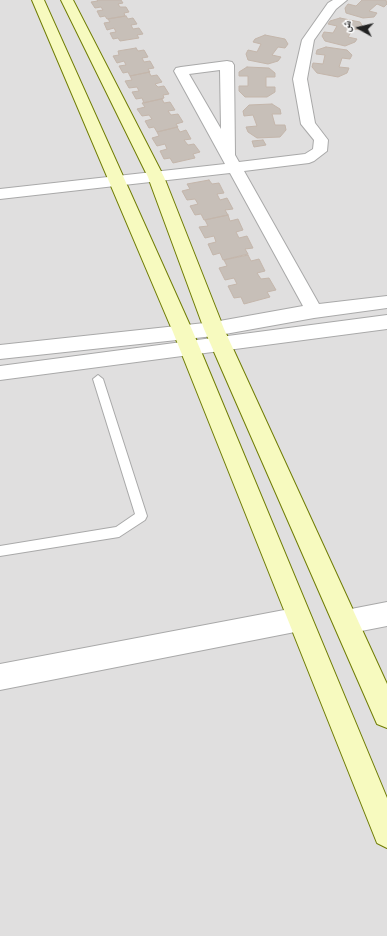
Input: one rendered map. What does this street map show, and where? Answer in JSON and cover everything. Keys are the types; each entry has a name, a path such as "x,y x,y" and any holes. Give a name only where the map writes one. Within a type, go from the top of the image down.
{"street":[{"path":"38,0 186,340 387,833"},
{"path":"68,0 156,177 217,337 387,714"},
{"path":"0,194 156,177 231,161 308,158 320,151 321,140 308,124 300,79 308,40 332,6 341,0"},
{"path":"231,161 227,65 181,71 314,311"},
{"path":"217,337 314,311 387,302"},
{"path":"0,352 186,340 387,322"},
{"path":"0,373 186,340"},
{"path":"346,622 387,614"},
{"path":"0,678 300,619"}],"lane":[{"path":"0,551 119,532 141,516 98,379"}],"shaded area":[{"path":"0,0 387,0 387,936 0,936"}],"building":[{"path":"97,0 121,0 123,3 118,4 120,7 126,7 129,12 124,13 125,16 107,19 105,16 100,17 97,11 103,10 101,7 95,8 91,2 98,1"},
{"path":"362,0 386,0 387,4 384,7 377,4 369,11 377,13 374,17 363,18 346,13 345,8 348,4 356,6"},
{"path":"126,16 128,19 133,18 137,24 131,25 133,29 139,28 143,34 137,35 139,38 120,41 118,38 113,39 110,33 116,32 114,28 107,30 104,23 110,22 108,19"},
{"path":"340,18 360,22 363,27 361,30 353,29 348,37 357,39 355,42 345,46 325,41 322,36 324,32 333,33 337,26 328,24 330,21"},
{"path":"265,35 285,39 288,44 285,48 278,47 272,55 281,57 278,61 268,64 248,60 246,54 248,50 257,52 261,44 253,42 255,39"},
{"path":"326,47 347,50 352,55 350,59 342,58 339,67 349,68 347,73 338,77 317,73 312,67 313,63 323,64 325,55 316,54 317,50"},
{"path":"136,48 138,51 144,50 148,57 142,58 144,62 150,61 154,68 148,69 150,72 130,76 128,72 123,73 119,66 126,65 124,61 117,63 113,56 119,55 118,51"},
{"path":"247,67 269,68 275,73 275,77 266,77 266,87 275,87 275,92 267,97 245,97 239,91 239,86 248,86 248,76 239,76 239,72"},
{"path":"149,72 151,76 157,75 162,82 155,84 158,87 164,86 169,94 163,95 164,98 144,103 142,98 136,99 132,92 139,91 137,87 129,88 125,81 132,80 130,76"},
{"path":"162,99 164,103 170,102 175,110 168,111 171,115 178,114 183,122 176,124 178,127 157,132 154,127 149,128 145,121 152,119 149,115 142,116 137,109 145,107 142,103"},
{"path":"272,104 280,109 281,114 272,114 275,125 285,125 286,130 280,137 257,138 248,132 246,127 257,126 253,115 244,116 243,111 249,105"},
{"path":"177,127 180,132 186,130 191,139 184,140 188,145 194,144 200,152 193,154 195,158 173,163 170,158 164,159 160,151 167,149 165,144 157,146 152,138 159,136 157,132"},
{"path":"263,140 266,145 254,147 252,141"},
{"path":"209,180 212,184 219,183 224,193 217,194 220,200 227,198 233,209 225,210 228,215 204,220 201,214 195,215 190,206 198,204 195,199 187,200 182,191 190,189 187,184"},
{"path":"228,215 230,221 238,219 243,230 236,232 239,238 247,236 253,248 245,249 248,254 223,260 220,253 213,255 208,244 216,242 214,236 205,238 199,227 208,226 205,220"},
{"path":"248,255 251,261 259,259 265,271 257,273 261,279 269,278 276,290 267,292 270,297 244,304 241,297 234,298 228,286 237,284 234,278 225,280 219,268 227,266 224,260"}]}
